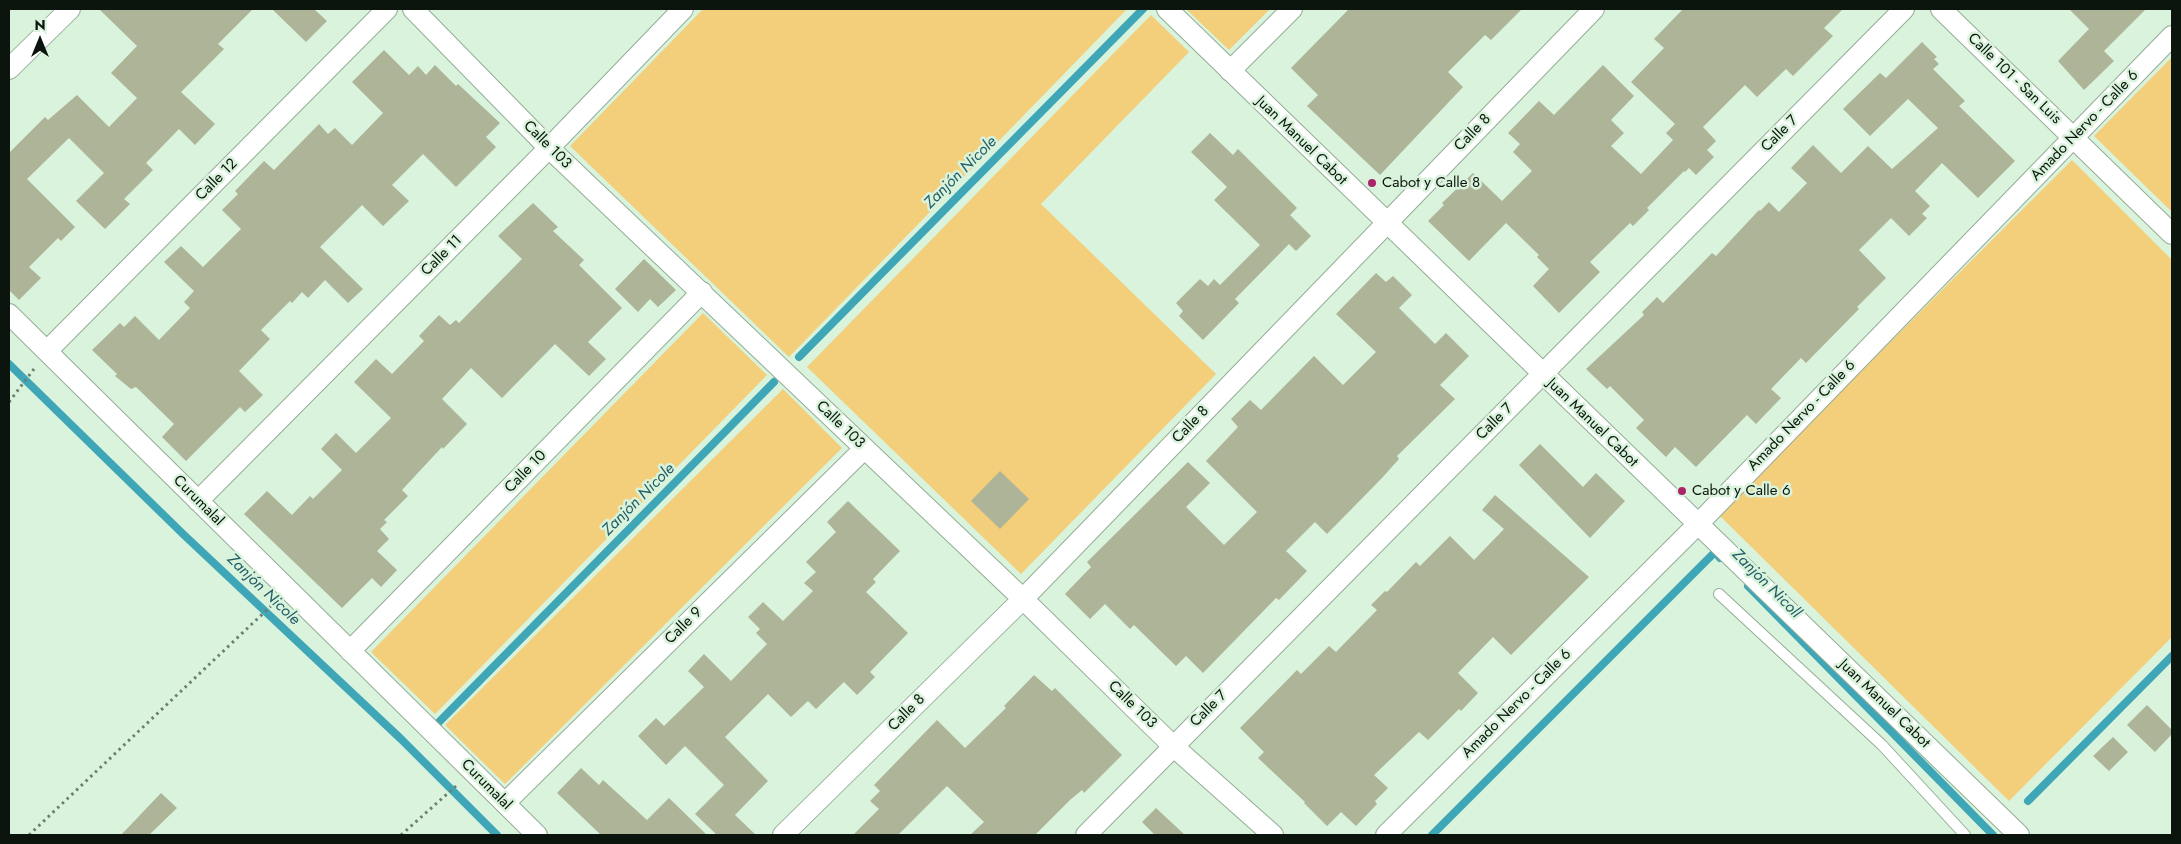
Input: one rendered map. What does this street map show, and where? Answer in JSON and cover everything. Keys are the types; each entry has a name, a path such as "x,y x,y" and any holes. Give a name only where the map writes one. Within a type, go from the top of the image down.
{"street":[{"path":"9,69 70,9"},
{"name":"Calle 12","path":"41,359 387,9"},
{"name":"Calle 103","path":"413,9 549,148 1023,599 1173,746 1273,835"},
{"name":"Calle 11","path":"198,501 549,148 683,9"},
{"name":"Juan Manuel Cabot","path":"1167,9 2019,835"},
{"path":"1230,72 1292,9"},
{"name":"Calle 8","path":"783,835 1023,599 1594,9"},
{"name":"Calle 7","path":"1086,835 1904,9"},
{"name":"Calle 101 - San Luis","path":"1941,9 2172,234"},
{"name":"Amado Nervo - Calle 6","path":"1386,835 1699,523 2172,36"},
{"name":"Calle 10","path":"350,651 702,292"},
{"name":"Curumalal","path":"9,314 41,359 198,501 537,835"},
{"name":"Calle 9","path":"505,803 864,449"}],"lane":[{"path":"1719,594 1882,745 1965,835"}],"path":[{"path":"9,402 41,359"},
{"path":"29,835 278,599"},
{"path":"401,835 459,784"}],"shaded area":[{"path":"703,9 1127,9 789,357 570,146"},
{"path":"1186,9 1270,9 1229,50"},
{"path":"1151,15 1189,52 1041,204 1216,374 1021,574 807,367"},
{"path":"2172,57 2172,212 2094,136"},
{"path":"2072,160 2172,260 2172,637 2009,801 1718,514"},
{"path":"703,313 767,375 435,714 371,652"},
{"path":"783,389 842,448 505,784 445,725"}],"building":[{"path":"99,9 253,9 218,44 224,49 181,92 215,124 195,145 179,129 146,163 153,170 124,199 130,204 105,229 76,201 104,173 69,138 27,179 75,227 61,241 58,238 29,267 41,278 19,300 9,290 9,153 45,117 48,120 77,95 109,127 137,98 111,73 137,46"},
{"path":"272,9 314,9 327,21 306,42"},
{"path":"1349,9 1522,9 1491,40 1485,35 1448,72 1463,87 1380,175 1307,106 1318,95 1291,68"},
{"path":"1683,9 1843,9 1824,28 1833,36 1793,76 1786,69 1757,97 1745,85 1703,127 1716,141 1707,150 1714,157 1696,175 1689,168 1684,171 1647,208 1649,210 1633,226 1630,223 1590,262 1600,272 1559,313 1533,286 1549,269 1537,257 1539,255 1506,223 1469,261 1428,221 1444,205 1442,203 1473,173 1502,201 1532,171 1513,152 1520,144 1508,133 1539,101 1554,115 1603,65 1634,96 1611,120 1624,133 1611,146 1641,174 1673,140 1666,133 1675,124 1631,82 1664,48 1654,39"},
{"path":"2069,9 2146,9 2104,51 2114,61 2084,90 2058,61 2089,29"},
{"path":"1922,42 1937,57 1934,59 1939,64 1933,69 1965,101 1959,106 2015,161 1978,198 1942,163 1915,191 1930,206 1922,214 1927,218 1909,236 1891,218 1859,250 1886,278 1857,307 1859,309 1806,363 1801,358 1771,389 1781,398 1756,424 1747,415 1696,467 1675,447 1666,457 1636,428 1644,420 1610,386 1607,389 1586,369 1644,315 1642,312 1657,297 1663,303 1712,253 1716,256 1759,210 1769,202 1779,212 1807,183 1791,168 1813,145 1841,173 1868,146 1892,169 1938,128 1908,99 1870,136 1843,109 1880,73 1886,78"},
{"path":"384,50 409,75 418,66 426,75 435,65 456,86 458,84 500,123 486,137 496,147 456,187 423,154 392,185 409,201 383,226 362,205 320,247 363,289 348,303 325,280 308,298 302,292 292,303 290,301 261,330 270,339 239,371 263,395 245,412 240,407 186,461 162,437 174,424 136,387 131,389 115,376 117,374 92,350 120,323 124,327 135,316 159,340 190,308 184,302 194,291 164,262 181,246 203,267 241,229 222,210 238,194 235,191 264,161 274,170 319,124 328,134 335,128 352,145 383,113 352,82"},
{"path":"1210,133 1233,155 1238,149 1297,208 1290,215 1311,236 1296,251 1289,244 1235,299 1239,303 1203,340 1179,316 1183,311 1176,303 1200,279 1208,286 1214,279 1220,285 1260,245 1214,200 1227,187 1191,152"},
{"path":"533,203 558,227 553,231 584,260 579,265 622,308 588,342 606,359 589,376 555,344 502,398 471,368 442,399 467,424 443,449 442,447 402,490 408,496 384,520 387,522 380,529 389,539 377,551 397,570 381,587 372,578 342,608 244,514 267,491 292,515 310,496 313,499 342,470 321,449 336,433 356,453 391,418 354,382 376,359 392,374 424,341 419,336 439,315 450,325 456,320 459,323 522,259 498,236"},
{"path":"644,259 676,290 658,307 650,299 638,312 615,289"},
{"path":"1376,273 1386,282 1393,276 1412,295 1399,308 1435,344 1446,333 1469,356 1440,385 1455,399 1397,456 1399,459 1327,534 1315,522 1286,551 1307,571 1279,600 1276,598 1203,673 1186,656 1176,666 1134,625 1130,629 1105,604 1090,619 1065,594 1091,567 1087,562 1188,462 1210,483 1186,507 1224,545 1257,512 1206,461 1238,427 1231,419 1250,400 1261,410 1314,356 1343,385 1376,352 1336,314"},
{"path":"1540,444 1583,487 1596,473 1625,501 1590,538 1519,465"},
{"path":"1000,471 1029,499 1000,529 971,501"},
{"path":"1495,495 1589,577 1511,655 1493,637 1458,673 1478,693 1428,740 1419,732 1374,775 1388,788 1375,801 1377,804 1356,826 1341,812 1327,826 1305,802 1258,758 1264,752 1240,728 1297,670 1301,674 1329,646 1336,652 1377,610 1371,605 1385,591 1387,592 1416,562 1420,566 1450,536 1474,560 1504,529 1482,510"},
{"path":"848,501 900,551 873,579 876,582 866,592 908,633 870,672 875,677 857,695 844,682 816,709 808,701 791,717 768,694 725,737 768,781 735,815 756,835 717,835 695,814 724,785 685,746 666,765 638,736 656,718 664,726 704,687 688,671 704,654 731,681 767,644 756,633 760,629 748,617 763,602 783,621 813,591 804,583 816,572 806,562 836,532 827,522"},
{"path":"1034,675 1052,691 1055,688 1122,755 1084,793 1082,790 1070,800 1035,835 970,835 984,822 947,786 898,835 853,835 879,809 870,801 880,791 874,785 937,720 965,748 1006,708 1004,706"},
{"path":"2147,705 2172,730 2172,734 2155,752 2127,725"},
{"path":"2113,737 2128,752 2109,771 2093,756"},
{"path":"581,768 599,785 603,780 647,820 669,798 707,835 601,835 557,793"},
{"path":"161,793 177,808 149,835 121,835"},
{"path":"1156,808 1185,835 1155,835 1142,822"}],"waterway":[{"name":"Zanjón Nicole","path":"799,357 1143,9"},
{"name":"Zanjón Nicole","path":"9,364 183,534 401,739 497,835"},
{"name":"Zanjón Nicole","path":"438,723 774,382"},
{"name":"Zanjón Nicoll","path":"1432,835 1715,552 1720,558"},
{"name":"Zanjón Nicoll","path":"1748,586 1993,835"},
{"name":"Zanjón Nicoll","path":"2028,801 2172,656"}],"place":[{"name":"Cabot y Calle 8","path":"1372,183"},
{"name":"Cabot y Calle 6","path":"1682,491"}]}
